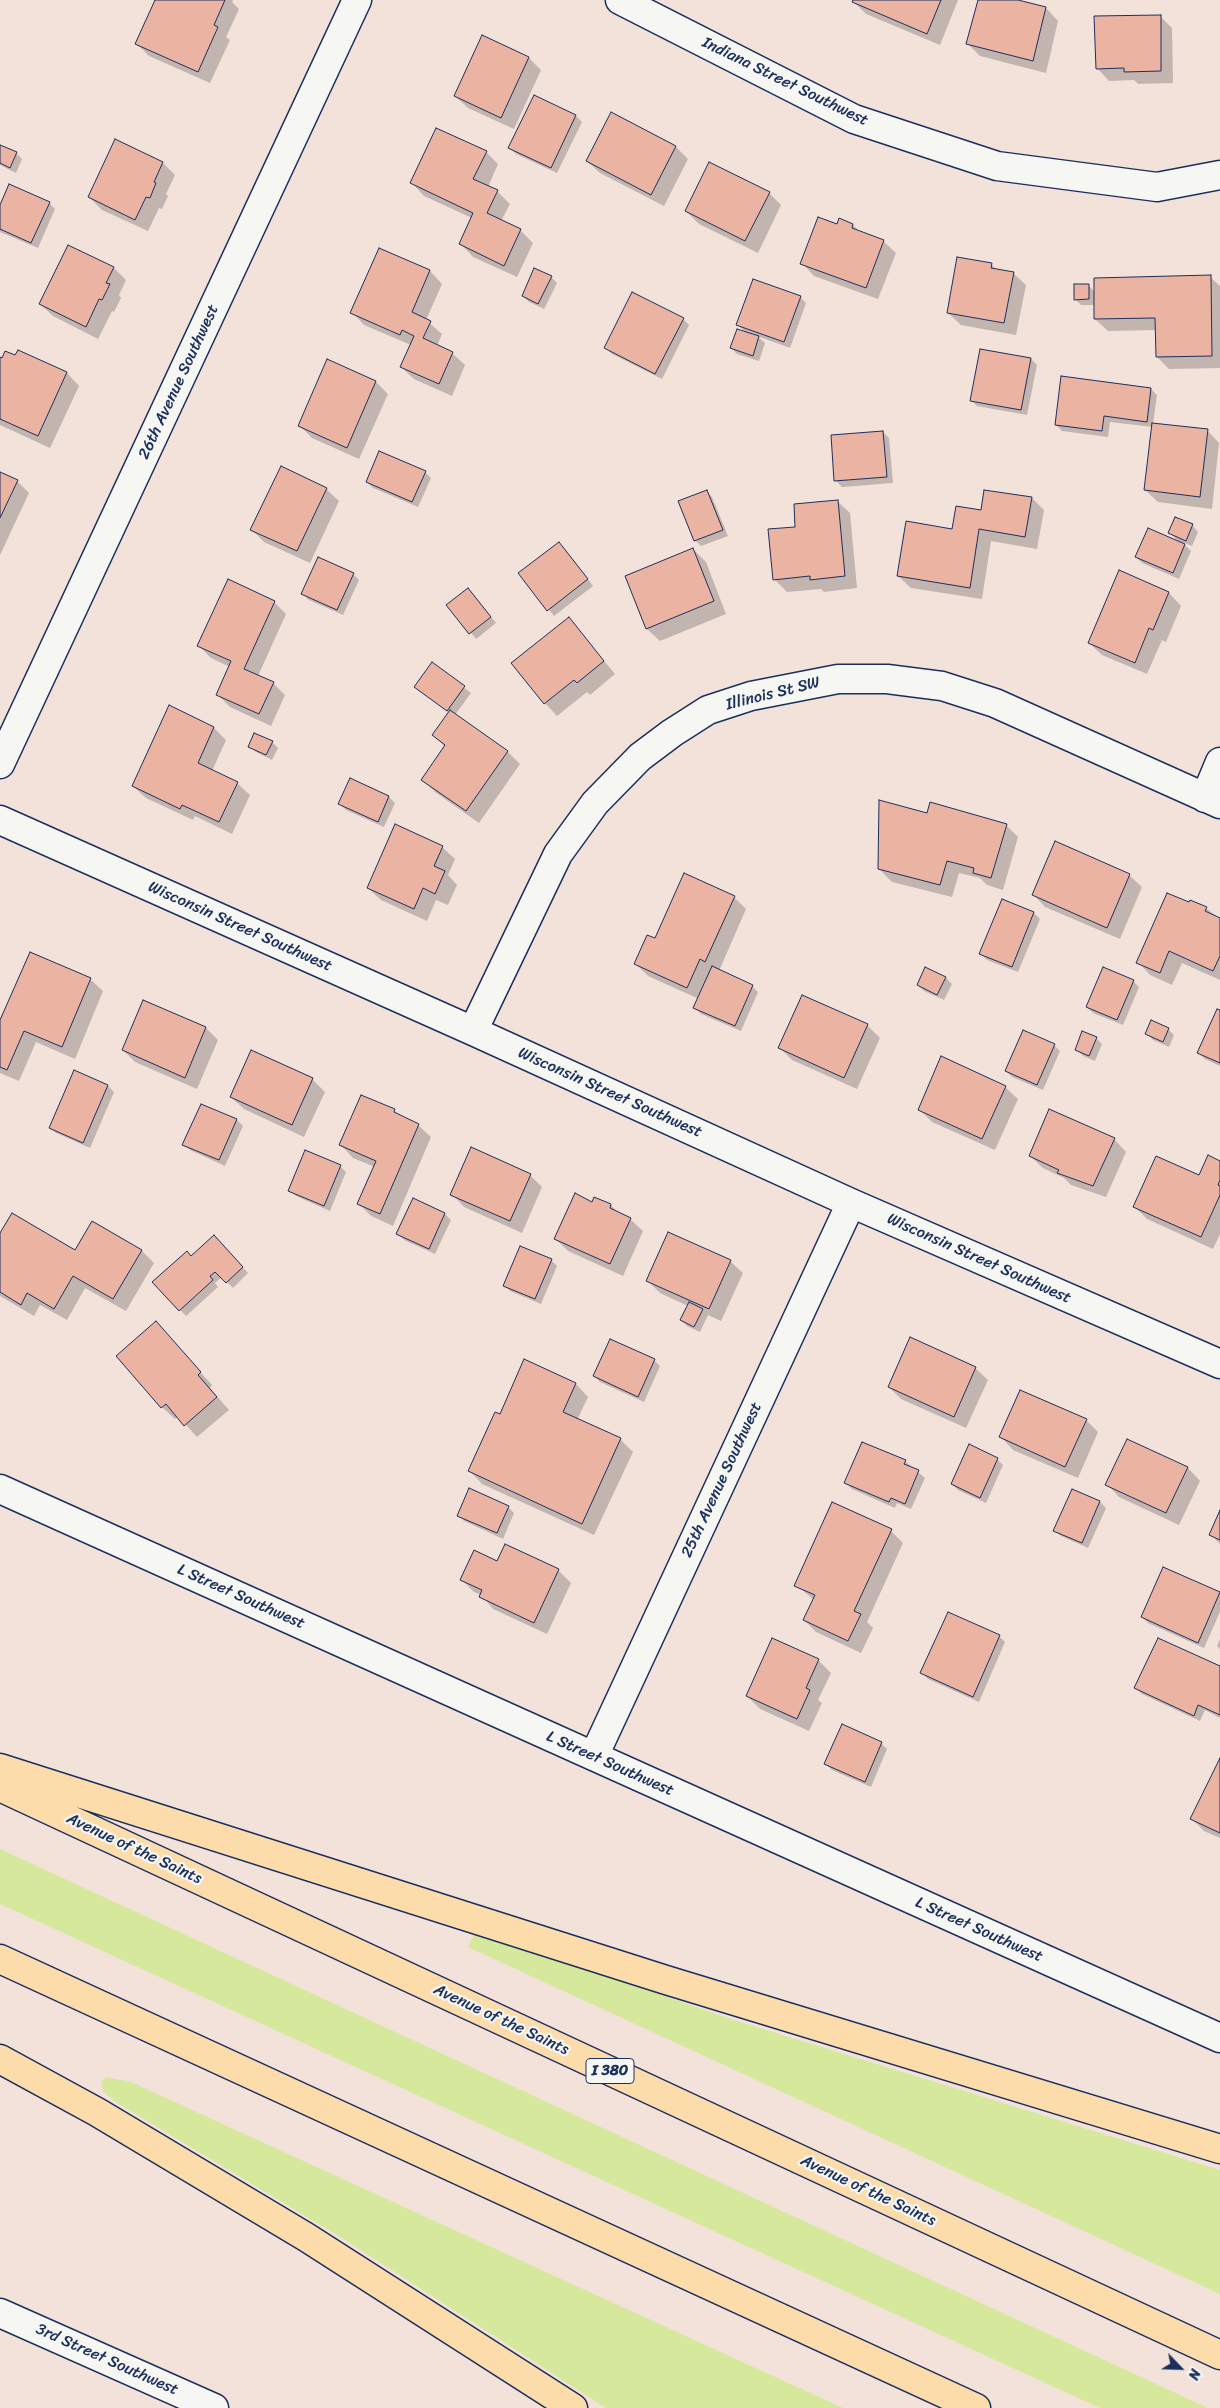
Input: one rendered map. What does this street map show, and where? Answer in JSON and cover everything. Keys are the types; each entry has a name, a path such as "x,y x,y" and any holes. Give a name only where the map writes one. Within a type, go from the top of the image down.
{"highway":[{"path":"0,1768 666,1980 1220,2149"},
{"name":"Avenue of the Saints","path":"0,1787 1220,2355"},
{"path":"0,1959 976,2408"},
{"path":"0,2059 97,2112 306,2237 573,2408"}],"street":[{"name":"26th Avenue Southwest","path":"0,764 357,0"},
{"name":"Indiana Street Southwest","path":"620,0 854,119 996,166 1157,187 1220,175"},
{"name":"Illinois St SW","path":"474,1031 558,854 595,803 640,757 672,733 708,710 751,696 838,678 887,679 942,686 995,703 1212,801"},
{"path":"1212,801 1220,762"},
{"name":"Wisconsin Street Southwest","path":"0,820 474,1031 851,1203 1220,1364"},
{"name":"25th Avenue Southwest","path":"594,1756 851,1203"},
{"name":"L Street Southwest","path":"0,1489 1220,2038"},
{"name":"3rd Street Southwest","path":"0,2313 214,2408"}],"green space":[{"path":"0,1849 1208,2408 1100,2408 0,1904"},
{"path":"474,1935 618,1980 734,2020 1220,2170 1220,2294 468,1947"},
{"path":"106,2077 131,2082 843,2408 606,2408 345,2240 114,2101 103,2091 101,2082"}],"building":[{"path":"155,0 225,0 214,25 218,27 198,72 135,44"},
{"path":"853,0 941,0 927,34 852,2"},
{"path":"978,0 1018,0 1046,7 1033,61 966,44"},
{"path":"1161,15 1161,71 1124,72 1124,68 1096,69 1094,16"},
{"path":"482,35 529,57 501,118 454,96"},
{"path":"534,95 576,115 551,168 508,148"},
{"path":"611,112 676,146 651,195 586,161"},
{"path":"436,128 487,151 473,179 498,190 487,213 521,229 504,266 459,244 473,213 410,183"},
{"path":"115,139 163,162 154,182 156,183 150,198 146,197 135,220 88,197"},
{"path":"0,145 17,152 10,168 0,163"},
{"path":"709,162 770,192 745,241 685,211"},
{"path":"9,184 50,202 31,243 0,229 0,205"},
{"path":"818,217 837,224 839,218 853,224 852,228 884,240 866,288 800,264"},
{"path":"68,245 114,267 106,283 110,284 102,300 99,299 86,327 39,304"},
{"path":"379,248 430,270 412,312 431,321 423,338 453,352 439,384 400,367 414,336 402,330 400,335 350,313"},
{"path":"957,257 992,263 991,268 1014,272 1004,323 947,313"},
{"path":"534,268 552,276 538,304 522,296"},
{"path":"1211,275 1212,356 1156,357 1155,318 1094,319 1094,278"},
{"path":"753,279 801,296 784,342 736,325"},
{"path":"1074,284 1089,284 1089,299 1074,300"},
{"path":"632,292 684,318 655,374 604,348"},
{"path":"737,329 759,336 753,356 730,348"},
{"path":"980,349 1031,358 1021,410 970,401"},
{"path":"18,350 67,372 38,436 0,419 0,357 2,358 5,351 15,355"},
{"path":"327,359 376,381 347,448 298,426"},
{"path":"1061,376 1151,388 1147,422 1104,416 1102,431 1055,425"},
{"path":"1152,423 1208,429 1200,497 1144,490"},
{"path":"883,431 887,477 834,481 831,435"},
{"path":"379,451 426,471 412,502 366,482"},
{"path":"281,466 327,488 297,551 250,530"},
{"path":"0,472 18,480 0,518"},
{"path":"707,490 723,530 694,541 678,501"},
{"path":"984,490 1032,497 1025,537 979,529 970,588 897,576 906,521 952,529 956,506 981,510"},
{"path":"838,500 845,576 810,580 810,576 773,580 768,529 795,527 794,504"},
{"path":"1175,517 1193,524 1186,541 1168,533"},
{"path":"1148,528 1185,544 1173,573 1135,557"},
{"path":"559,542 588,579 547,611 518,573"},
{"path":"693,548 714,601 646,629 625,576"},
{"path":"318,557 354,573 337,610 301,594"},
{"path":"1119,570 1169,592 1153,630 1149,628 1135,663 1088,643"},
{"path":"228,579 275,601 244,669 274,682 259,714 216,695 231,661 197,646"},
{"path":"468,588 491,617 469,634 446,605"},
{"path":"569,617 604,661 577,683 574,680 544,704 511,663"},
{"path":"432,662 465,686 447,711 414,687"},
{"path":"169,705 214,727 198,763 238,782 219,822 182,805 180,809 132,786"},
{"path":"450,710 508,751 466,811 421,780 445,745 432,735"},
{"path":"254,733 273,741 266,755 248,747"},
{"path":"350,778 389,796 378,822 338,804"},
{"path":"879,800 927,813 930,802 1007,824 991,878 973,873 974,868 947,861 940,885 878,869"},
{"path":"395,824 443,846 434,866 445,871 435,894 423,888 414,909 367,888"},
{"path":"1055,841 1130,874 1107,928 1032,895"},
{"path":"684,873 735,896 705,962 700,959 687,988 634,964 647,935 655,938"},
{"path":"1167,893 1207,907 1205,911 1220,918 1220,956 1213,971 1169,951 1160,973 1136,963"},
{"path":"1002,899 1034,912 1012,967 979,954"},
{"path":"30,952 91,978 62,1047 24,1031 7,1070 0,1067 0,1020"},
{"path":"712,966 753,985 735,1026 693,1008"},
{"path":"925,967 946,977 937,995 917,985"},
{"path":"1103,967 1134,980 1117,1020 1086,1007"},
{"path":"802,995 868,1024 844,1078 778,1048"},
{"path":"143,1000 206,1027 185,1078 122,1050"},
{"path":"1217,1009 1220,1010 1220,1063 1197,1053"},
{"path":"1151,1020 1169,1028 1163,1042 1145,1034"},
{"path":"1023,1030 1055,1044 1037,1085 1005,1071"},
{"path":"1082,1031 1097,1037 1089,1056 1075,1050"},
{"path":"251,1050 313,1078 292,1125 230,1097"},
{"path":"941,1056 1006,1086 982,1139 918,1110"},
{"path":"74,1070 108,1085 83,1143 49,1128"},
{"path":"361,1095 395,1109 394,1112 419,1124 380,1214 357,1204 376,1161 339,1145"},
{"path":"201,1104 237,1119 219,1160 182,1145"},
{"path":"1049,1109 1115,1138 1093,1186 1057,1173 1059,1170 1029,1156"},
{"path":"471,1147 531,1174 510,1221 450,1195"},
{"path":"305,1150 341,1165 324,1206 288,1191"},
{"path":"1208,1155 1220,1161 1220,1180 1218,1185 1220,1186 1220,1195 1201,1237 1133,1207 1156,1156 1199,1175"},
{"path":"575,1193 592,1202 594,1197 611,1204 610,1208 631,1218 610,1264 554,1239"},
{"path":"413,1198 445,1213 429,1249 396,1234"},
{"path":"12,1213 75,1250 92,1221 142,1250 113,1299 73,1276 54,1309 27,1293 21,1305 0,1292 0,1233"},
{"path":"668,1232 731,1260 709,1309 646,1281"},
{"path":"214,1235 243,1267 226,1283 215,1272 210,1276 213,1280 179,1311 152,1282 187,1251 191,1256"},
{"path":"520,1246 552,1259 535,1299 503,1286"},
{"path":"689,1302 703,1309 694,1327 680,1320"},
{"path":"156,1321 201,1372 198,1375 217,1397 184,1426 166,1404 161,1408 116,1356"},
{"path":"910,1337 976,1367 954,1417 888,1387"},
{"path":"610,1339 655,1359 638,1397 593,1376"},
{"path":"524,1359 576,1383 563,1412 621,1438 582,1524 468,1471 495,1412 500,1414"},
{"path":"1020,1390 1087,1419 1065,1467 999,1437"},
{"path":"1127,1439 1188,1467 1166,1513 1105,1485"},
{"path":"862,1442 906,1460 904,1464 919,1470 905,1504 891,1498 889,1502 844,1483"},
{"path":"969,1444 998,1458 980,1498 951,1484"},
{"path":"469,1488 509,1506 497,1533 457,1516"},
{"path":"1072,1489 1100,1501 1082,1543 1053,1531"},
{"path":"832,1502 892,1529 854,1611 861,1614 848,1641 803,1620 815,1595 794,1586"},
{"path":"1220,1510 1220,1540 1209,1535"},
{"path":"505,1544 559,1569 534,1623 479,1597 482,1590 460,1580 474,1550 497,1561"},
{"path":"1163,1567 1220,1592 1198,1643 1141,1617"},
{"path":"948,1612 1000,1635 973,1697 920,1673"},
{"path":"772,1638 819,1659 806,1688 810,1690 797,1719 746,1696"},
{"path":"1158,1638 1220,1666 1220,1715 1198,1705 1194,1716 1134,1688"},
{"path":"842,1724 882,1742 865,1782 824,1764"},
{"path":"1220,1758 1220,1833 1190,1819"}]}
